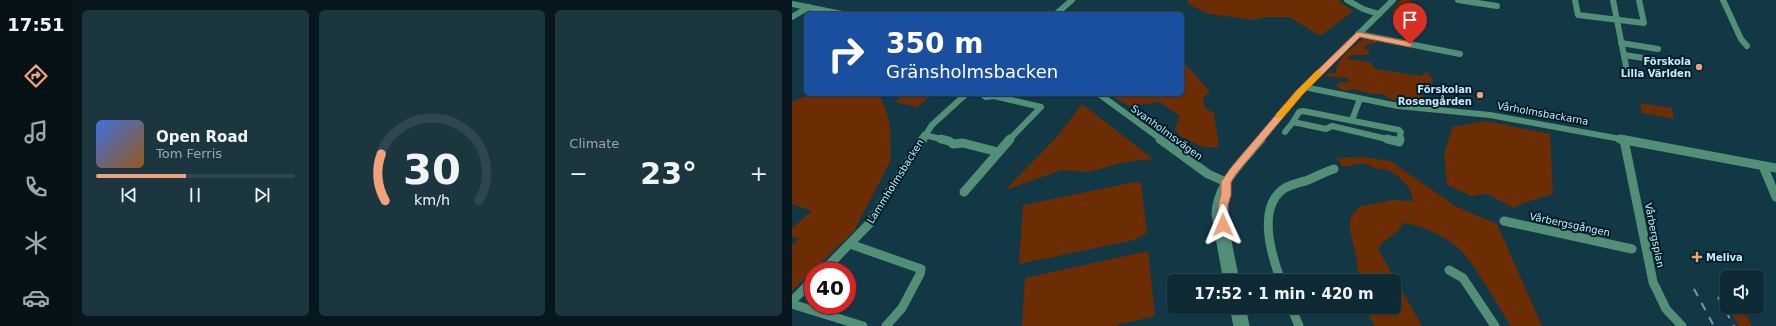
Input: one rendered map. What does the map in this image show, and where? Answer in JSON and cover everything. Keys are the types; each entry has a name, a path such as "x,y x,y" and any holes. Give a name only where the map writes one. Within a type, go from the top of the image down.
{"street":[{"path":"1058,12 1072,0"},
{"path":"1348,0 1363,9 1379,14"},
{"path":"1227,274 1216,215 1216,204 1226,182 1304,87 1393,0"},
{"path":"1458,0 1497,6"},
{"path":"1575,0 1578,15 1617,23 1644,23 1639,0"},
{"path":"1613,0 1626,66"},
{"path":"1723,0 1741,39 1747,46"},
{"path":"792,4 833,12"},
{"path":"792,17 809,7"},
{"path":"1358,34 1460,54"},
{"path":"1621,43 1658,49"},
{"path":"1624,55 1670,62"},
{"name":"Vårholmsbackarna","path":"1304,87 1410,108 1490,115 1776,168"},
{"name":"Lammholmsbacken","path":"832,262 869,224 924,135 932,125 964,96"},
{"path":"964,192 996,158 998,152 1041,107 994,96"},
{"name":"Svanholmsvägen","path":"1102,96 1208,174 1226,182"},
{"path":"1352,120 1360,99"},
{"path":"1285,132 1299,112 1303,110 1398,130 1401,132 1399,142 1332,126 1326,129 1293,122"},
{"name":"Lammholmsbacken","path":"924,135 949,141 953,144 963,143 998,152"},
{"name":"Vårbergsplan","path":"1624,140 1653,282 1666,309 1682,326"},
{"path":"1763,166 1776,197"},
{"path":"1278,274 1269,243 1268,227 1272,204 1280,192 1288,186 1334,169"},
{"path":"1226,182 1226,195 1223,205 1223,225 1234,274"},
{"name":"Vårbergsgången","path":"1504,221 1632,248"},
{"path":"850,244 921,268 920,274 902,308 886,326"},
{"path":"1449,270 1464,278 1495,326"},
{"path":"804,290 792,303 863,326"},
{"path":"1235,314 1238,326"},
{"path":"1242,314 1245,326"},
{"path":"1294,314 1299,326"}],"shaded area":[{"path":"1188,0 1339,0 1353,11 1320,36 1289,17 1266,17 1255,20 1209,14 1188,4"},
{"path":"1401,0 1411,0 1409,7 1403,10 1412,16 1410,23 1391,18 1394,13 1392,11"},
{"path":"1363,39 1377,41 1376,43 1368,44 1364,48 1370,51 1367,55 1351,55 1347,59 1370,62 1375,69 1421,76 1426,72 1433,79 1428,92 1422,93 1422,99 1418,104 1390,99 1382,94 1372,94 1353,89 1344,91 1335,85 1342,82 1349,83 1348,78 1324,76 1329,73 1336,73 1342,58"},
{"path":"1184,62 1209,91 1203,99 1205,108 1214,113 1219,147 1205,148 1180,136 1175,129 1180,116 1159,102 1129,106 1112,96 1184,96"},
{"path":"807,96 880,96 890,125 891,160 854,231 822,262 804,262 804,279 792,291 792,245 799,239 792,236 792,228 812,211 792,204 792,102"},
{"path":"902,96 931,96 917,107 895,102"},
{"path":"1640,103 1672,108 1674,119 1642,113"},
{"path":"1082,104 1153,159 1125,162 1089,172 1062,170 1005,190 1056,138"},
{"path":"1486,121 1550,134 1553,194 1524,203 1514,208 1487,194 1471,196 1447,185 1444,155 1452,127"},
{"path":"1364,157 1390,161 1457,207 1497,224 1542,326 1511,326 1475,269 1459,249 1447,239 1415,226 1403,223 1398,231 1381,244 1378,249 1392,274 1358,274 1357,259 1350,228 1350,220 1355,211 1359,207 1392,200 1413,201 1410,189 1400,178 1388,170 1374,168 1364,163 1343,167 1336,158"},
{"path":"1135,182 1141,183 1147,233 1134,240 1019,264 1023,205"},
{"path":"1148,251 1155,316 1113,326 1022,326 1025,278"},
{"path":"1401,289 1422,326 1375,326 1368,314 1401,314"},
{"path":"1732,314 1746,314 1752,326 1739,326"}],"railway":[{"path":"1694,289 1714,326"},
{"path":"1718,297 1734,326"}],"slow traffic":[{"path":"1279,116 1319,73"}],"place":[{"name":"Förskola Lilla Världen","path":"1699,67"},
{"name":"Förskolan Rosengården","path":"1480,95"},
{"name":"Meliva","path":"1697,257"}],"route":[{"path":"1223,225 1222,215 1226,195 1226,182 1233,171 1299,93 1358,34 1410,44"}]}
